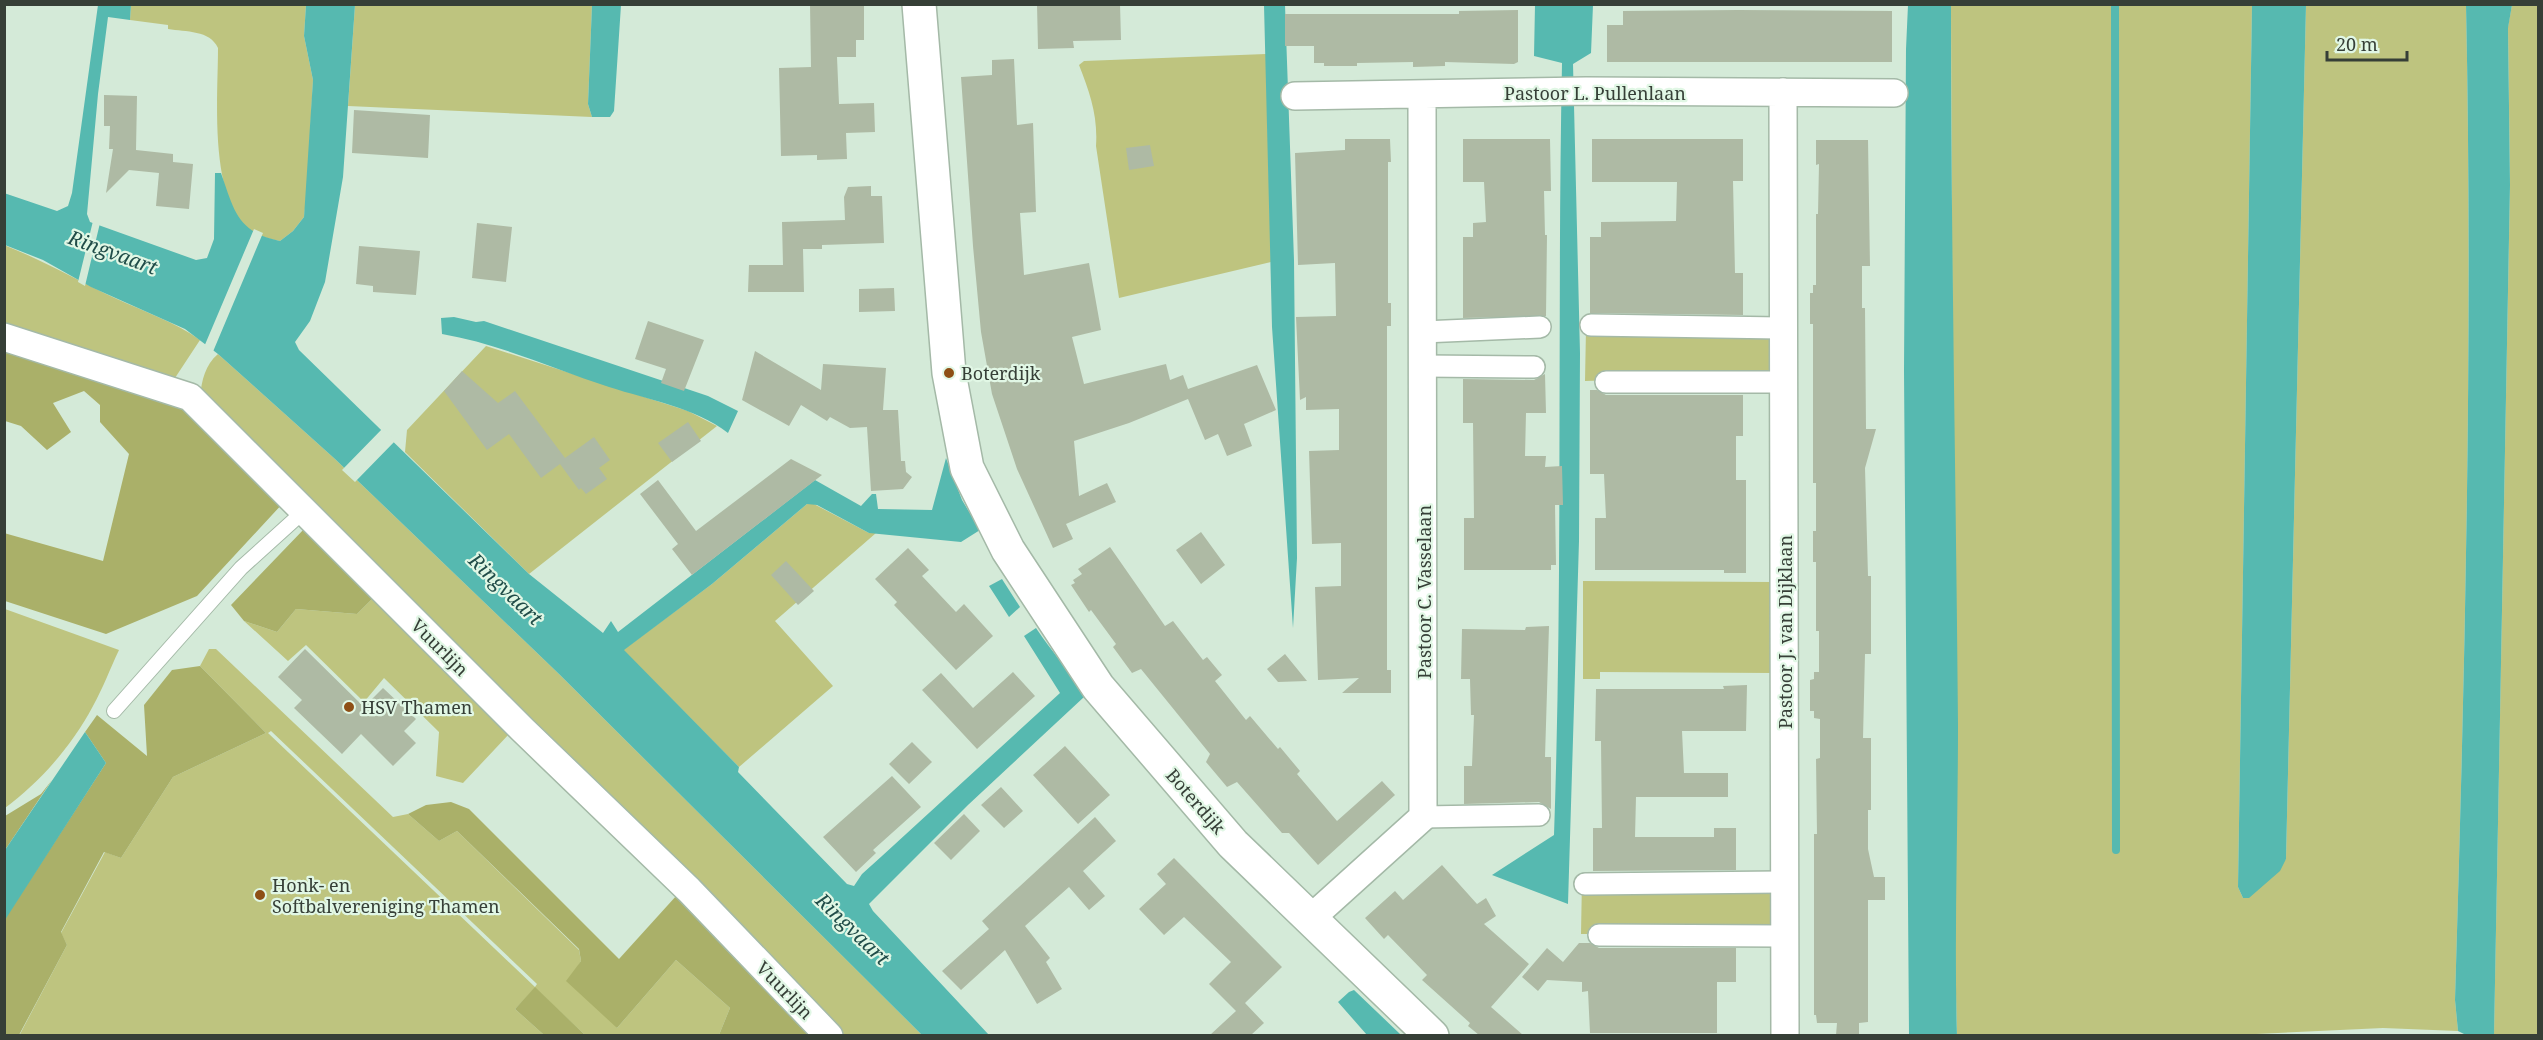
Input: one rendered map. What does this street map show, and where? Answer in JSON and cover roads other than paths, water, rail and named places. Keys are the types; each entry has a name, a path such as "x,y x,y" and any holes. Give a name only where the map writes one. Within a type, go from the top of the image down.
{"street":[{"name":"Boterdijk","path":"919,4 949,373 967,468 1008,550 1098,687 1233,844 1432,1035"},
{"name":"Pastoor L. Pullenlaan","path":"1295,96 1586,91 1894,93"},
{"name":"Pastoor J. van Dijklaan","path":"1783,92 1785,1035"},
{"name":"Pastoor C. Vasselaan","path":"1422,95 1423,817"},
{"path":"1591,325 1783,328"},
{"path":"1423,332 1540,327"},
{"name":"Vuurlijn","path":"4,336 190,397 523,730 689,890 829,1035"},
{"path":"1424,366 1534,367"},
{"path":"1606,382 1784,382"},
{"path":"1310,919 1423,817 1539,815"},
{"path":"1585,884 1785,882"},
{"path":"1599,935 1785,936"}],"lane":[{"path":"114,711 241,568 304,511"}],"water":[{"name":"Ringvaart","path":"98,5 131,5 130,20 108,17 87,214 90,222 196,260 207,258 214,239 215,173 221,173 239,218 254,232 280,241 293,231 304,217 313,80 304,36 306,5 355,5 343,177 325,282 310,321 295,342 299,350 529,574 603,633 611,621 618,632 815,480 861,506 872,494 876,494 878,509 932,510 946,458 962,500 980,530 961,542 869,533 817,505 807,504 712,584 624,650 739,767 738,772 847,884 854,886 862,874 1060,693 1024,636 1036,628 1084,697 968,805 869,904 989,1035 922,1035 559,674 335,459 218,354 185,329 91,287 43,260 5,245 4,193 57,211 68,206 72,193"},
{"path":"592,5 621,5 614,111 610,117 592,117 588,104"},
{"path":"1264,5 1285,5 1294,260 1297,558 1293,628 1272,327"},
{"path":"1535,5 1593,5 1591,53 1573,64 1580,353 1579,541 1568,904 1492,875 1554,835 1558,642 1562,63 1534,56"},
{"path":"1908,5 1951,5 1958,725 1957,1036 1909,1035 1904,371"},
{"path":"2252,5 2306,5 2286,859 2280,871 2249,898 2243,898 2238,887"},
{"path":"2466,5 2512,5 2508,28 2510,185 2494,1036 2466,1035 2458,1031 2455,1000 2467,502 2469,253"},
{"path":"454,317 476,322 484,321 708,396 738,411 728,433 686,410 609,387 506,350 442,334 441,318"},
{"path":"1002,579 1020,607 1009,617 989,586"},
{"path":"85,732 106,763 5,920 5,850"},
{"path":"1354,990 1401,1035 1367,1035 1338,1002"}],"waterway":[{"path":"2115,4 2116,850"}],"place":[{"name":"Boterdijk","path":"949,373"},
{"name":"HSV Thamen","path":"349,707"},
{"name":"Honk- en Softbalvereniging Thamen","path":"260,895"}]}
